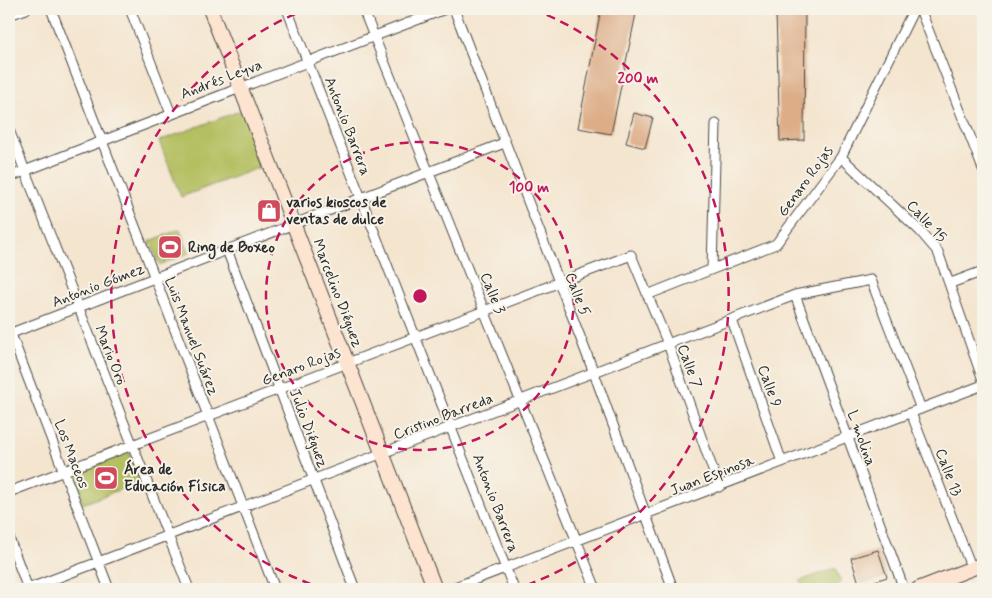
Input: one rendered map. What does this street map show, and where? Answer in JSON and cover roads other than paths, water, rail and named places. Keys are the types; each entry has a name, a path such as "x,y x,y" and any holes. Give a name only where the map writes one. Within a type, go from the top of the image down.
{"street":[{"path":"9,15 26,9"},
{"name":"Luis Manuel Suárez","path":"51,9 276,589"},
{"path":"130,9 171,114"},
{"name":"Marcelino Diéguez","path":"210,9 435,589"},
{"name":"Antonio Barrera","path":"287,9 514,589"},
{"name":"Calle 3","path":"363,9 522,400 596,589"},
{"name":"Andrés Leyva","path":"9,177 240,86 445,9"},
{"name":"Calle 5","path":"454,9 594,373 673,589"},
{"name":"Genaro Rojas","path":"647,295 776,244 841,157 914,9"},
{"path":"920,9 983,169"},
{"path":"712,269 716,124"},
{"name":"Mario Oro","path":"9,130 189,589"},
{"name":"Antonio Gómez","path":"9,332 78,308 504,143"},
{"name":"Calle 15","path":"841,157 920,231 938,252 951,283 983,380"},
{"name":"Julio Diéguez","path":"227,250 355,589"},
{"name":"Genaro Rojas","path":"9,492 631,255"},
{"name":"Calle 7","path":"631,255 668,344 719,487"},
{"path":"951,283 983,271"},
{"name":"Cristino Barreda","path":"28,589 796,295 871,280 920,409"},
{"name":"L molina","path":"796,295 904,589"},
{"name":"Calle 9","path":"732,320 782,462"},
{"name":"Los Maceos","path":"9,332 109,589"},
{"name":"Juan Espinosa","path":"450,589 983,385"},
{"name":"Calle 13","path":"911,413 978,566"},
{"path":"9,538 28,589"},
{"path":"918,589 978,566"}],"place":[{"name":"varios kioscos de ventas de dulce","path":"269,211"},
{"name":"Ring de Boxeo","path":"170,247"},
{"name":"Área de Educación Física","path":"106,478"}]}
